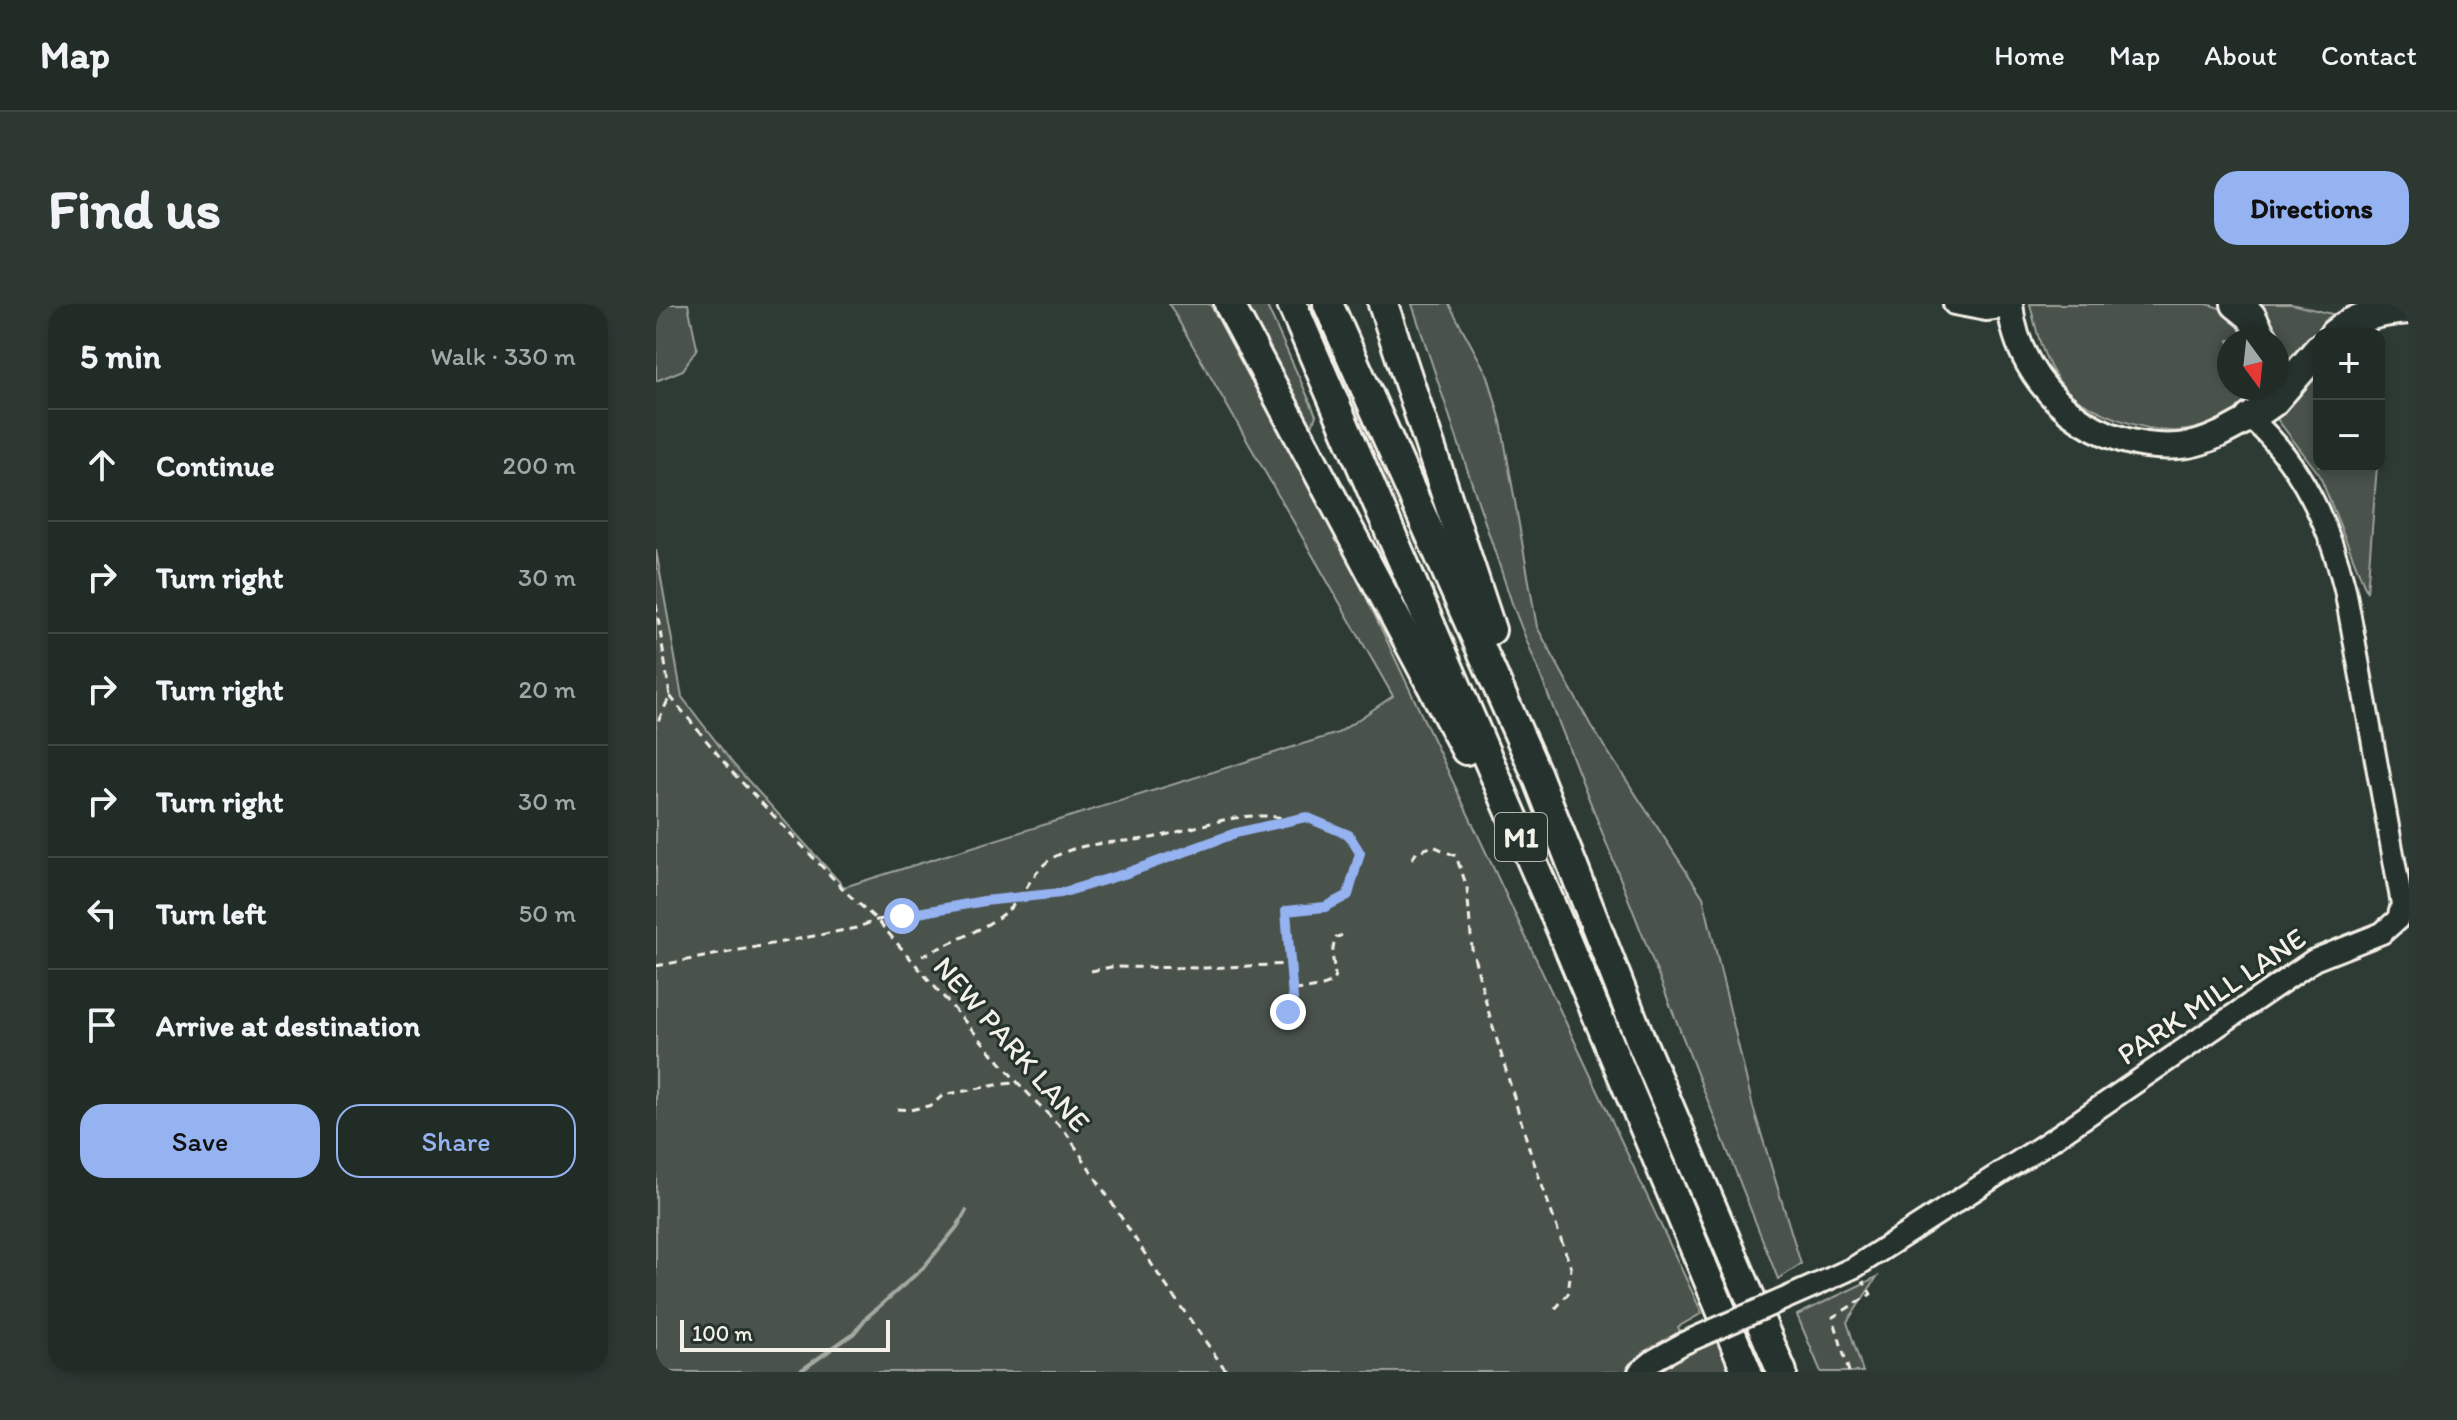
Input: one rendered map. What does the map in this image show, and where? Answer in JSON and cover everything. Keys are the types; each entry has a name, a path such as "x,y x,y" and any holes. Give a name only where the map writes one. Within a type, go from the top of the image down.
{"highway":[{"path":"1229,304 1562,931"},
{"name":"M1","path":"1292,304 1562,931 1747,1372"},
{"name":"M1","path":"1328,304 1537,775 1641,1041 1782,1372"},
{"path":"1383,304 1537,775"},
{"path":"2236,304 2251,316 2258,328"},
{"path":"2342,328 2365,316 2409,309"},
{"path":"2250,418 2273,402 2313,356"},
{"path":"2250,418 2258,400"}],"main road":[{"path":"2010,305 2020,349 2039,383 2077,418 2112,437 2145,445 2189,445 2228,431 2250,418"}],"street":[{"path":"1954,304 1986,310 2010,305"},
{"name":"PARK MILL LANE","path":"1639,1372 1684,1343 1855,1267 2053,1139 2314,960 2382,933 2404,920 2392,840 2345,589 2335,551 2306,487 2270,435 2250,418"}],"path":[{"path":"656,604 670,696 656,726"},
{"name":"NEW PARK LANE","path":"670,696 733,773 848,894 877,920 1019,1084 1067,1134 1160,1277 1227,1372"},
{"path":"922,956 998,918 1022,897 1029,883 1054,856 1080,848 1153,838 1244,815 1289,819"},
{"path":"656,966 856,928 877,920 984,901 1061,893 1092,885 1197,845 1306,817 1349,835 1360,853 1348,895 1325,907 1286,911 1293,990 1288,1012"},
{"path":"1412,859 1417,852 1433,846 1456,856 1463,871 1472,949 1488,1010 1530,1151 1571,1268 1568,1294 1555,1309"},
{"path":"1293,990 1330,984 1336,970 1333,943 1342,935"},
{"path":"1091,971 1111,967 1206,968 1291,964"},
{"path":"897,1109 910,1110 932,1105 943,1095 1002,1084 1019,1084"},
{"path":"1849,1372 1833,1317 1871,1294 1855,1267"}],"shaded area":[{"path":"656,304 688,304 697,348 683,370 656,381"},
{"path":"1169,304 1210,304 1356,575 1702,1313 1678,1327 1684,1343 1639,1372 656,1372 656,550 682,697 734,765 844,887 1338,733 1393,696"},
{"path":"1245,304 1266,304 1316,415 1311,429"},
{"path":"1412,304 1449,304 1488,376 1501,422 1537,627 1591,726 1703,897 1753,1107 1801,1264 1778,1279 1513,606"},
{"path":"2030,304 2207,304 2226,310 2242,328 2217,328 2217,400 2245,400 2240,413 2200,427 2173,431 2139,426 2102,413 2072,395 2050,366"},
{"path":"2247,304 2291,304 2344,317 2328,328 2313,328 2313,344 2289,372 2289,328 2267,328"},
{"path":"2313,380 2313,466 2277,419"},
{"path":"2317,472 2377,472 2367,592"},
{"path":"1877,1277 1847,1322 1863,1372 1821,1372 1797,1315"},
{"path":"1719,1336 1734,1372 1652,1372 1661,1365"}],"waterway":[{"path":"799,1372 854,1333 866,1318 923,1268 957,1227 966,1211"}],"route":[{"path":"902,916 984,901 1061,893 1161,861 1197,845 1306,817 1349,835 1360,853 1348,895 1325,907 1286,911 1293,999 1288,1012"}]}
